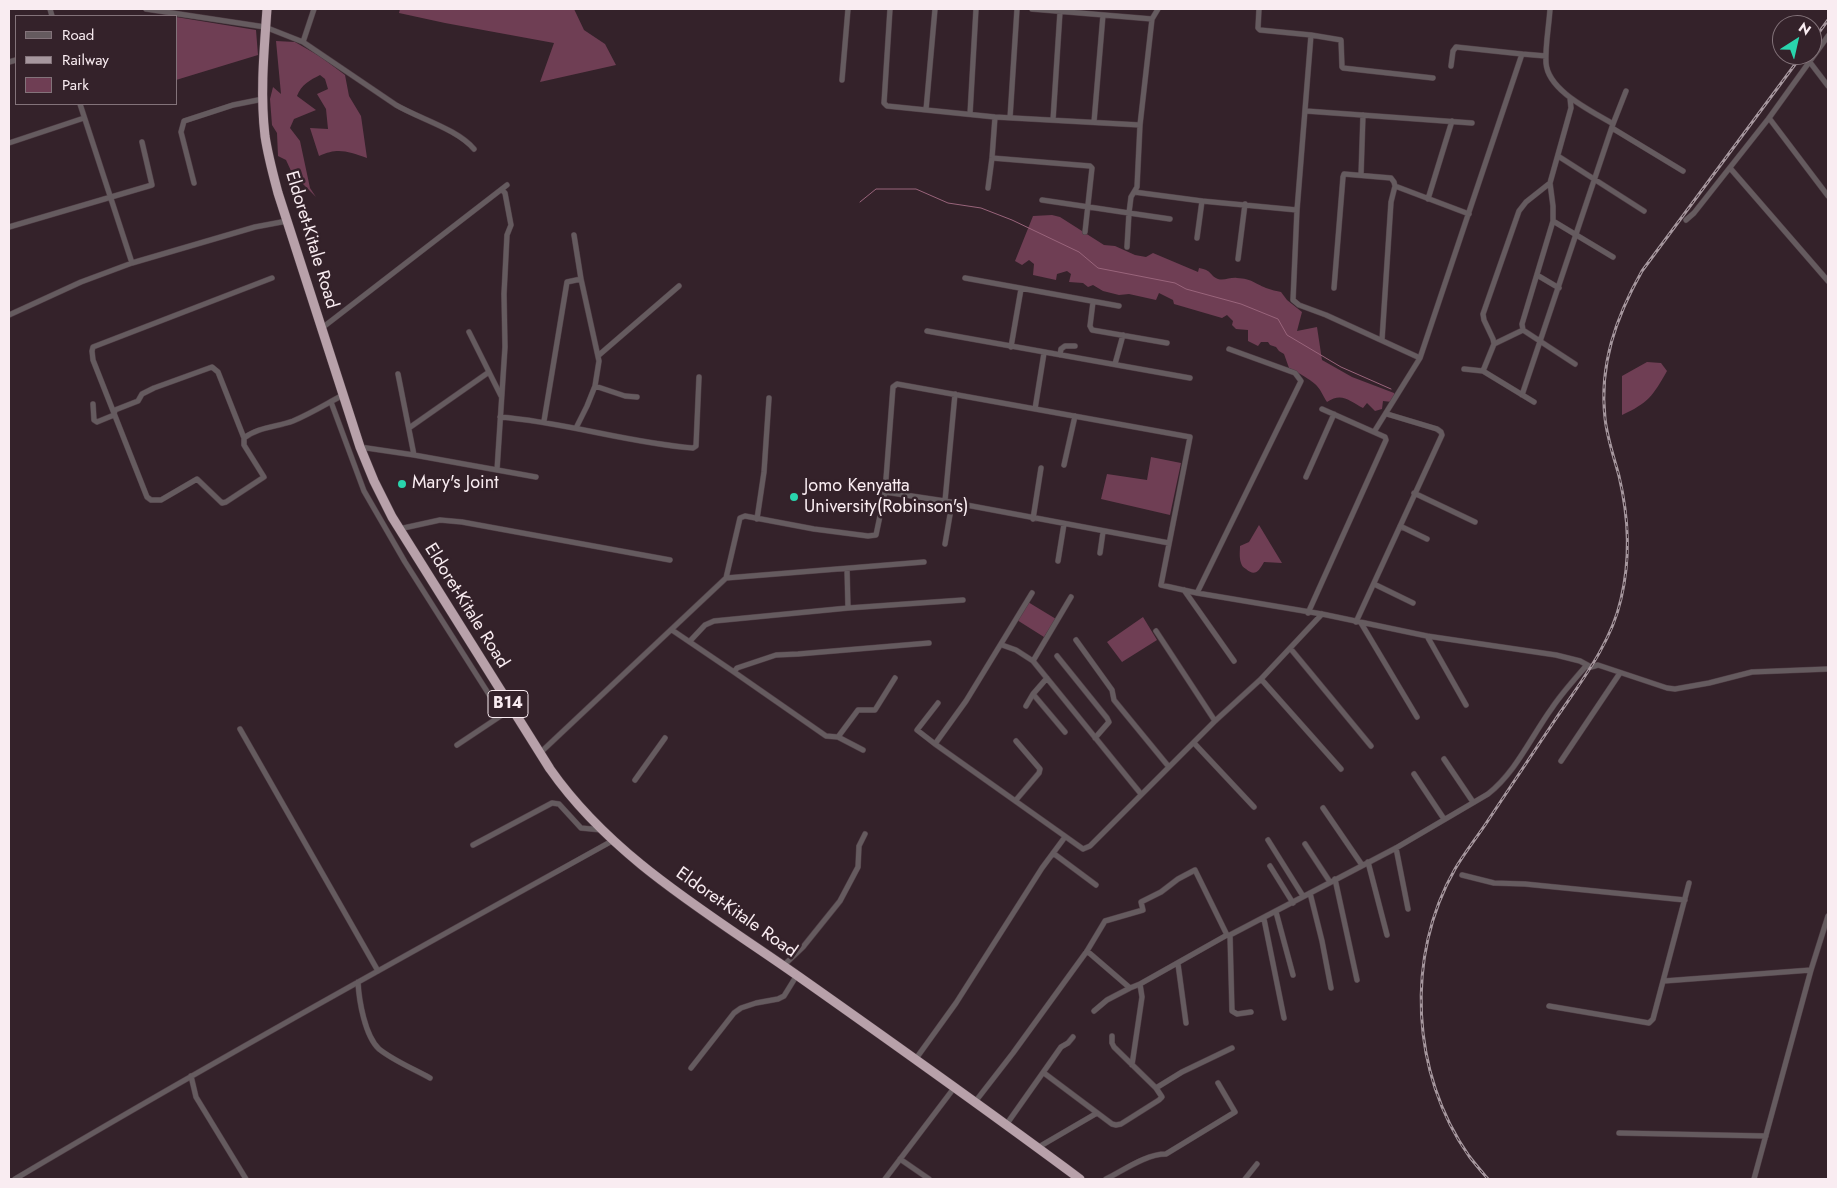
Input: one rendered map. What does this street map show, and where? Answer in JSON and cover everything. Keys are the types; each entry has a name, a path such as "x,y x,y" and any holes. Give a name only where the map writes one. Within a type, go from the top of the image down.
{"highway":[{"name":"Eldoret-Kitale Road","path":"267,9 263,99 268,150 287,221 360,447 378,490 399,529 540,753 571,798 612,841 683,898 797,975 1080,1179"}],"street":[{"path":"146,9 265,26 303,42 396,105 461,136 474,149"},
{"path":"303,42 314,9"},
{"path":"842,80 848,9"},
{"path":"890,9 884,103 887,106 995,117 1140,125"},
{"path":"926,110 935,9"},
{"path":"970,114 976,9"},
{"path":"1010,118 1017,9"},
{"path":"1032,9 1152,19"},
{"path":"1127,247 1131,197 1136,187 1140,125 1152,19 1158,9"},
{"path":"1259,9 1258,28 1260,30 1342,40 1343,68 1433,78"},
{"path":"1550,9 1546,65 1549,76 1556,85 1570,98 1683,170"},
{"path":"1053,120 1060,12"},
{"path":"1094,122 1103,15"},
{"path":"1311,35 1297,210 1293,300 1420,358"},
{"path":"1451,66 1453,51 1456,47 1546,56"},
{"path":"1374,432 1420,358 1522,54"},
{"path":"1686,220 1694,213 1769,118 1806,65"},
{"path":"1812,65 1828,86"},
{"path":"1522,395 1612,126 1626,90"},
{"path":"1570,98 1572,108 1550,183 1553,206 1552,221 1522,322 1523,330 1575,364"},
{"path":"194,183 180,132 184,121 233,105 263,99"},
{"path":"80,105 132,263"},
{"path":"1306,111 1472,123"},
{"path":"1361,175 1363,115"},
{"path":"988,188 995,117"},
{"path":"9,143 84,118"},
{"path":"1769,118 1828,196"},
{"path":"1428,199 1452,121"},
{"path":"9,227 152,185 142,142"},
{"path":"1558,156 1644,211"},
{"path":"992,158 1090,166 1092,168 1085,232"},
{"path":"1730,168 1828,281"},
{"path":"1334,288 1343,177 1346,174 1391,178 1394,186 1391,202 1382,340"},
{"path":"1483,371 1494,344 1483,314 1493,283 1519,211 1526,202 1550,183"},
{"path":"321,328 507,185"},
{"path":"1394,186 1468,214"},
{"path":"497,470 505,348 506,235 510,225 502,190"},
{"path":"1134,192 1297,210"},
{"path":"1042,200 1170,219"},
{"path":"1198,238 1202,201"},
{"path":"1238,259 1246,204"},
{"path":"9,316 81,282 132,263 255,227 287,221"},
{"path":"1552,221 1613,256"},
{"path":"574,235 581,278 599,355 595,386 576,428"},
{"path":"1537,275 1559,288"},
{"path":"93,404 94,420 97,422 114,415 115,410 138,401 142,394 154,388 212,367 218,372 244,438 244,445 264,476 261,479 224,503 197,479 161,500 149,499 145,493 114,415 92,360 92,351 93,347 272,278"},
{"path":"544,421 567,282 581,278"},
{"path":"965,278 1120,306"},
{"path":"599,355 678,286"},
{"path":"1011,347 1021,289"},
{"path":"1093,302 1091,328 1167,343"},
{"path":"1494,344 1523,330"},
{"path":"927,331 1190,378"},
{"path":"469,332 501,397"},
{"path":"1115,364 1123,334"},
{"path":"1060,355 1061,349 1065,346 1075,346"},
{"path":"1197,593 1301,381 1294,373 1229,348"},
{"path":"1036,409 1044,353"},
{"path":"1464,368 1483,371 1534,402"},
{"path":"410,428 489,372"},
{"path":"398,374 414,454"},
{"path":"500,417 544,421 693,448 696,446 698,377"},
{"path":"540,753 726,578 740,518 745,516 814,529 868,536 876,535 885,492 894,387 897,384 1190,437 1161,585 1322,614 1427,636 1556,655 1580,661 1586,666 1598,665 1667,688 1717,681 1752,672 1828,669"},
{"path":"595,386 624,396 638,397"},
{"path":"945,501 955,394"},
{"path":"244,438 254,431 292,421 342,395"},
{"path":"757,518 764,472 769,398"},
{"path":"331,402 364,491 405,562 502,715 458,745"},
{"path":"1308,613 1385,442 1385,437 1322,409"},
{"path":"1306,477 1334,414"},
{"path":"1359,622 1414,493 1441,437 1441,432 1386,414"},
{"path":"1064,465 1075,416"},
{"path":"360,447 414,454 536,477"},
{"path":"1033,519 1041,468"},
{"path":"885,492 945,501 1169,543"},
{"path":"1414,493 1475,522"},
{"path":"945,544 952,503"},
{"path":"399,529 440,520 462,522 670,560"},
{"path":"1058,561 1064,524"},
{"path":"1400,526 1427,538"},
{"path":"1100,553 1103,532"},
{"path":"726,578 924,562"},
{"path":"847,569 848,608"},
{"path":"1374,584 1413,603"},
{"path":"1183,590 1234,662"},
{"path":"935,744 966,701 1032,593"},
{"path":"1033,661 1071,597"},
{"path":"690,641 705,625 714,621 848,608 963,600"},
{"path":"938,703 918,730 1081,848 1090,846 1215,721 1261,679 1322,614"},
{"path":"1359,622 1416,718"},
{"path":"672,630 826,736 838,737 863,750"},
{"path":"1156,631 1215,721"},
{"path":"1427,636 1466,705"},
{"path":"1076,640 1112,690 1114,700 1169,767"},
{"path":"734,672 737,668 744,665 776,655 929,642"},
{"path":"1002,644 1033,661 1142,794"},
{"path":"1290,648 1371,746"},
{"path":"1057,656 1109,722 1095,738"},
{"path":"1094,1011 1107,1000 1396,848 1501,784 1552,708 1586,666"},
{"path":"1561,761 1620,673"},
{"path":"838,737 858,710 875,710 895,678"},
{"path":"1026,706 1033,694 1047,678"},
{"path":"1261,679 1340,769"},
{"path":"1033,694 1065,732"},
{"path":"240,729 378,971"},
{"path":"635,780 665,738"},
{"path":"1016,741 1040,768 1039,774 1016,800"},
{"path":"1194,743 1254,806"},
{"path":"1444,758 1473,802"},
{"path":"1414,774 1444,819"},
{"path":"473,845 552,803 558,804 581,828 602,830"},
{"path":"1323,808 1362,866"},
{"path":"783,966 808,942 840,901 858,868 859,846 865,834"},
{"path":"915,1060 956,1003 1053,852 1065,837"},
{"path":"1268,840 1303,896"},
{"path":"15,1179 191,1076 612,841"},
{"path":"1305,844 1333,881 1357,980"},
{"path":"1396,848 1408,909"},
{"path":"1053,852 1096,885"},
{"path":"1368,862 1387,935"},
{"path":"1270,866 1293,903"},
{"path":"975,1102 1087,951 1105,921 1143,910 1141,902 1161,892 1178,879 1195,870 1229,935 1232,1011 1237,1014 1251,1012"},
{"path":"1462,874 1494,883 1525,884 1685,900"},
{"path":"1549,1006 1647,1024 1653,1018 1689,883"},
{"path":"1310,893 1331,988"},
{"path":"1276,912 1292,975"},
{"path":"1754,1179 1828,916"},
{"path":"1264,919 1284,1018"},
{"path":"1087,951 1130,988"},
{"path":"1178,964 1186,1023"},
{"path":"1664,981 1812,970"},
{"path":"691,1068 734,1013 756,1002 778,999 784,996 797,975"},
{"path":"358,982 362,1009 372,1040 379,1048 393,1058 430,1078"},
{"path":"1132,1065 1142,997 1140,984"},
{"path":"1044,1072 1112,1124 1121,1124 1162,1097 1156,1088 1112,1043 1112,1036"},
{"path":"1006,1126 1060,1047 1073,1038"},
{"path":"1156,1088 1182,1072 1232,1048"},
{"path":"191,1076 196,1097 246,1179"},
{"path":"1106,1179 1148,1157 1166,1154 1235,1112 1218,1083"},
{"path":"885,1179 954,1088"},
{"path":"1037,1148 1097,1113"},
{"path":"1619,1133 1766,1136"},
{"path":"900,1159 928,1179"},
{"path":"1245,1179 1258,1164"}],"green space":[{"path":"400,9 574,9 584,30 605,44 616,65 540,82 554,43 399,13"},
{"path":"178,17 256,30 258,55 178,79"},
{"path":"276,41 295,42 321,57 345,75 349,96 361,116 367,158 349,152 338,151 319,156 310,128 328,129 326,109 317,94 328,89 325,79 320,75 306,83 299,92 297,96 316,110 294,119 290,128 300,141 310,188 316,197 292,173 286,160 278,156 277,133 272,125 270,99 273,87 281,94"},
{"path":"1052,215 1060,217 1104,245 1115,246 1135,255 1146,257 1153,253 1198,272 1199,268 1206,270 1218,279 1246,279 1268,289 1281,292 1287,300 1302,312 1297,331 1317,327 1322,360 1352,377 1394,393 1395,396 1392,402 1383,401 1382,409 1375,411 1367,403 1363,408 1341,398 1332,399 1327,402 1315,384 1289,368 1284,354 1276,347 1268,342 1261,342 1258,346 1248,341 1248,330 1236,329 1232,325 1233,321 1227,315 1222,318 1174,304 1173,300 1159,293 1156,300 1129,294 1119,295 1103,291 1093,285 1088,287 1083,283 1069,282 1071,274 1067,271 1057,274 1056,280 1033,275 1034,264 1029,260 1022,265 1015,261 1033,216"},
{"path":"1647,362 1661,363 1667,371 1649,398 1638,407 1622,415 1622,376"},
{"path":"1151,457 1181,463 1170,515 1101,499 1107,474 1147,480"},
{"path":"1259,525 1282,563 1264,562 1256,572 1252,573 1241,564 1240,546 1249,542"},
{"path":"1028,602 1056,619 1044,637 1017,620"},
{"path":"1143,617 1157,640 1122,662 1107,642"}],"waterway":[{"path":"860,202 876,189 916,189 948,203 981,208 1012,220 1079,252 1098,268 1175,283 1186,289 1241,304 1278,319 1287,335 1341,367 1391,389"}],"railway":[{"path":"1822,28 1828,20"},
{"path":"1488,1179 1469,1156 1450,1124 1435,1089 1426,1052 1421,1014 1422,976 1428,939 1439,903 1455,869 1594,662 1616,616 1624,583 1628,538 1619,476 1607,433 1604,398 1607,360 1624,306 1642,271 1795,65"}],"place":[{"name":"Mary's Joint","path":"402,484"},
{"name":"Jomo Kenyatta University(Robinson's)","path":"794,497"}]}
